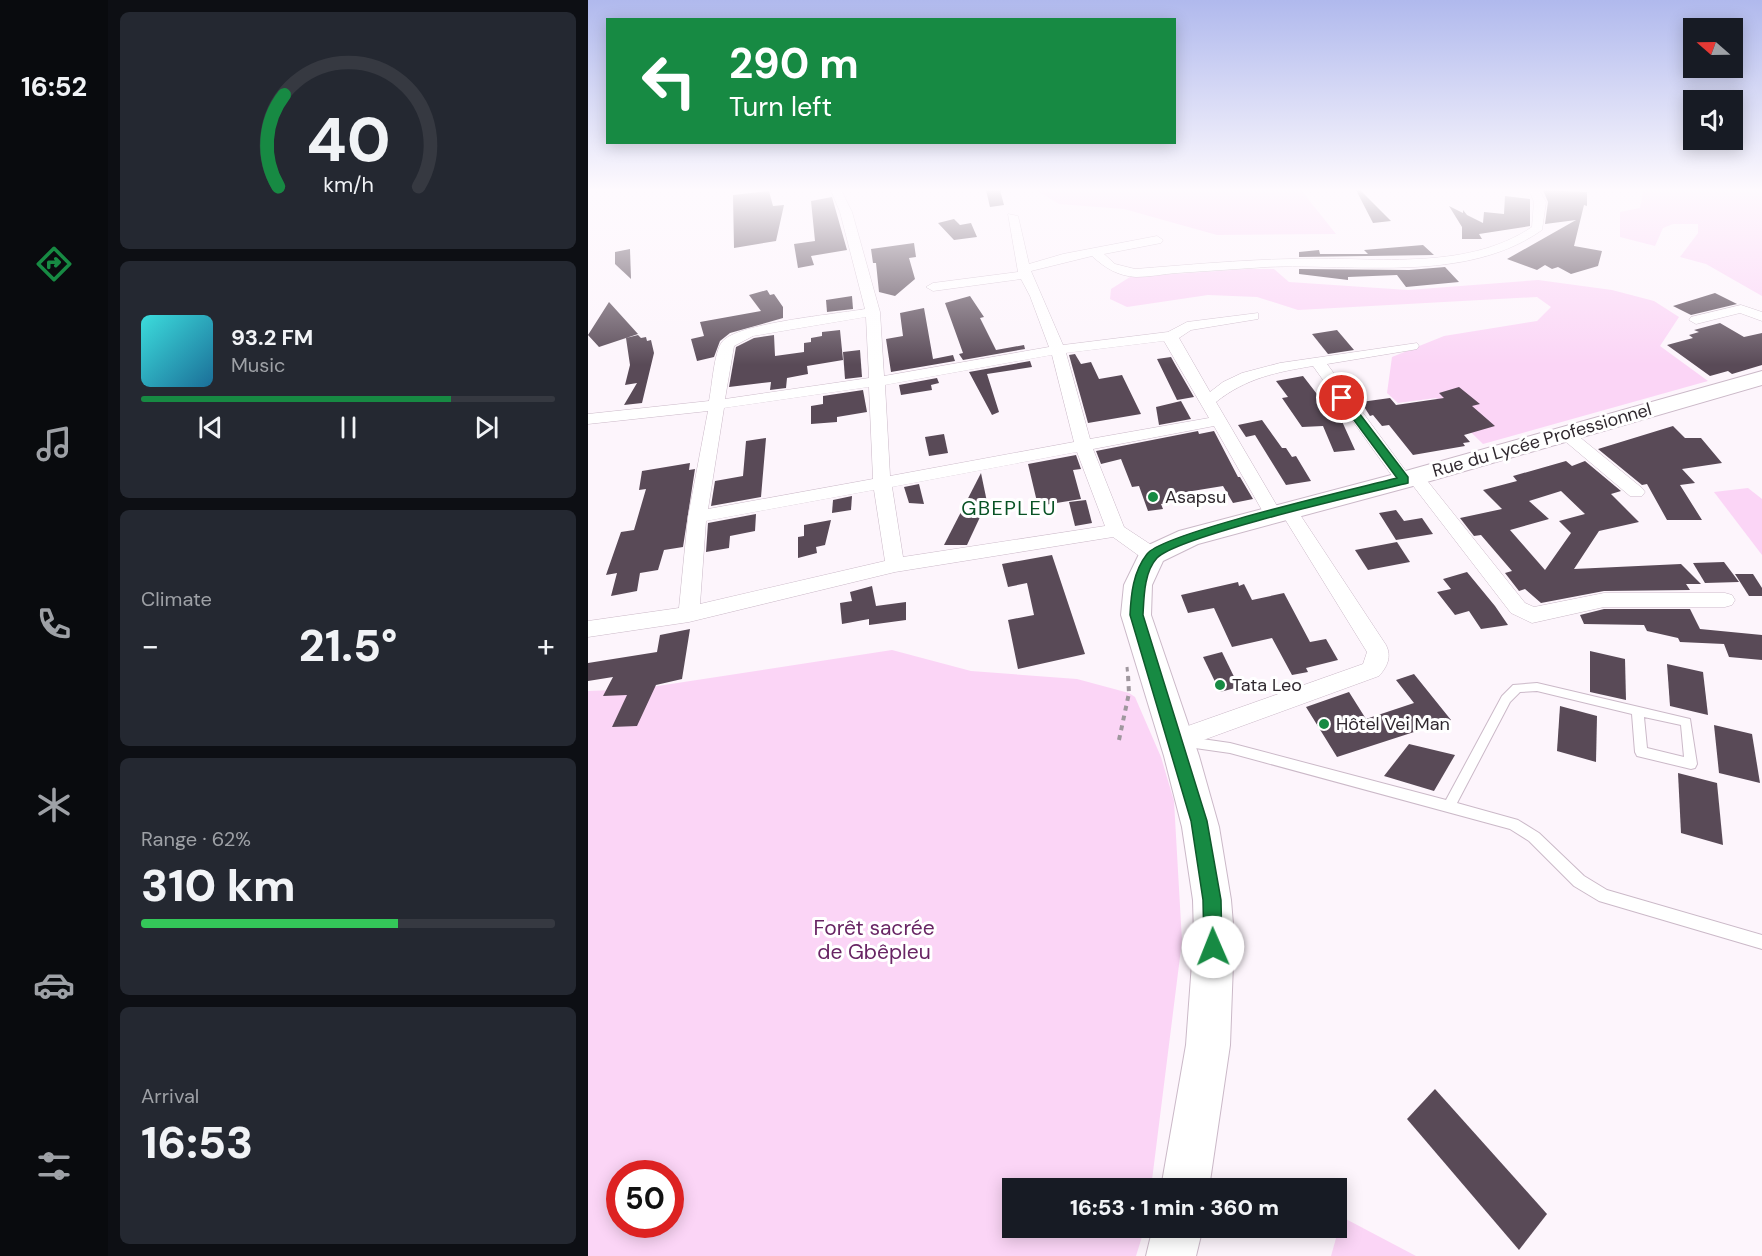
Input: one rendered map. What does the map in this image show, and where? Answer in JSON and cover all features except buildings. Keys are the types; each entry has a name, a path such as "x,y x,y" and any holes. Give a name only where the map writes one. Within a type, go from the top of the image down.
{"main road":[{"name":"Rue du Lycée Professionnel","path":"1152,555 1189,537 1410,478 1762,378"},
{"path":"1152,555 1138,585 1136,615 1199,821 1210,889 1214,971 1206,1073 1187,1178"},
{"path":"1171,1256 1175,1238"}],"street":[{"path":"856,249 873,312 879,381 882,482 895,565"},
{"path":"1019,249 1024,272 1037,296 1058,351 1083,445 1116,530 1152,555"},
{"path":"933,287 1024,272 1112,249"},
{"path":"1095,252 1111,267 1135,273 1312,262 1388,264 1486,252 1497,249"},
{"path":"1696,320 1741,309 1762,317"},
{"path":"689,614 697,517 724,350 734,338 766,328 873,312"},
{"path":"1170,337 1177,330 1187,326 1253,316"},
{"path":"588,419 715,405 879,381 1159,335 1170,337"},
{"path":"1170,337 1216,421 1378,651 1377,663 1371,670 1176,740"},
{"path":"1207,402 1228,386 1247,376 1280,367 1412,346"},
{"path":"1318,362 1518,608 1532,615 1604,600 1725,600"},
{"path":"697,517 1216,421"},
{"path":"1565,434 1636,492"},
{"path":"588,629 689,614 895,565 1116,530"}],"lane":[{"path":"1449,807 1506,699 1517,688 1537,687 1686,722 1691,764 1641,752 1638,711"},
{"path":"1176,740 1230,748 1520,828 1534,837 1578,881 1604,896 1762,942"}],"path":[{"path":"1119,740 1129,693 1125,673 1130,657 1148,652"}],"green space":[{"path":"1686,249 1762,249 1762,296 1706,264 1680,257"},
{"path":"1274,269 1289,282 1408,290 1538,280 1612,290 1654,301 1679,317 1660,346 1708,381 1483,444 1436,398 1398,403 1387,393 1392,357 1444,336 1537,321 1551,307 1537,297 1298,310 1257,297 1208,295 1127,307 1110,299 1111,289 1130,277"},
{"path":"1748,488 1762,499 1762,555 1714,492"},
{"name":"Forêt sacrée de Gbêpleu","path":"892,650 971,671 1077,679 1129,693 1135,697 1161,757 1174,801 1182,941 1152,1178 1002,1178 1002,1238 1142,1238 1136,1256 588,1256 588,691 638,689"},
{"path":"1347,1220 1416,1256 1331,1256 1336,1238 1347,1238"}],"place":[{"name":"Asapsu","path":"1153,497"},
{"name":"Tata Leo","path":"1220,685"},
{"name":"Hôtel Vei Man","path":"1324,724"}],"district":[{"name":"GBEPLEU","path":"1009,508"}],"route":[{"path":"1213,947 1212,900 1199,821 1136,615 1138,585 1152,555 1189,537 1404,480 1342,398"}]}
